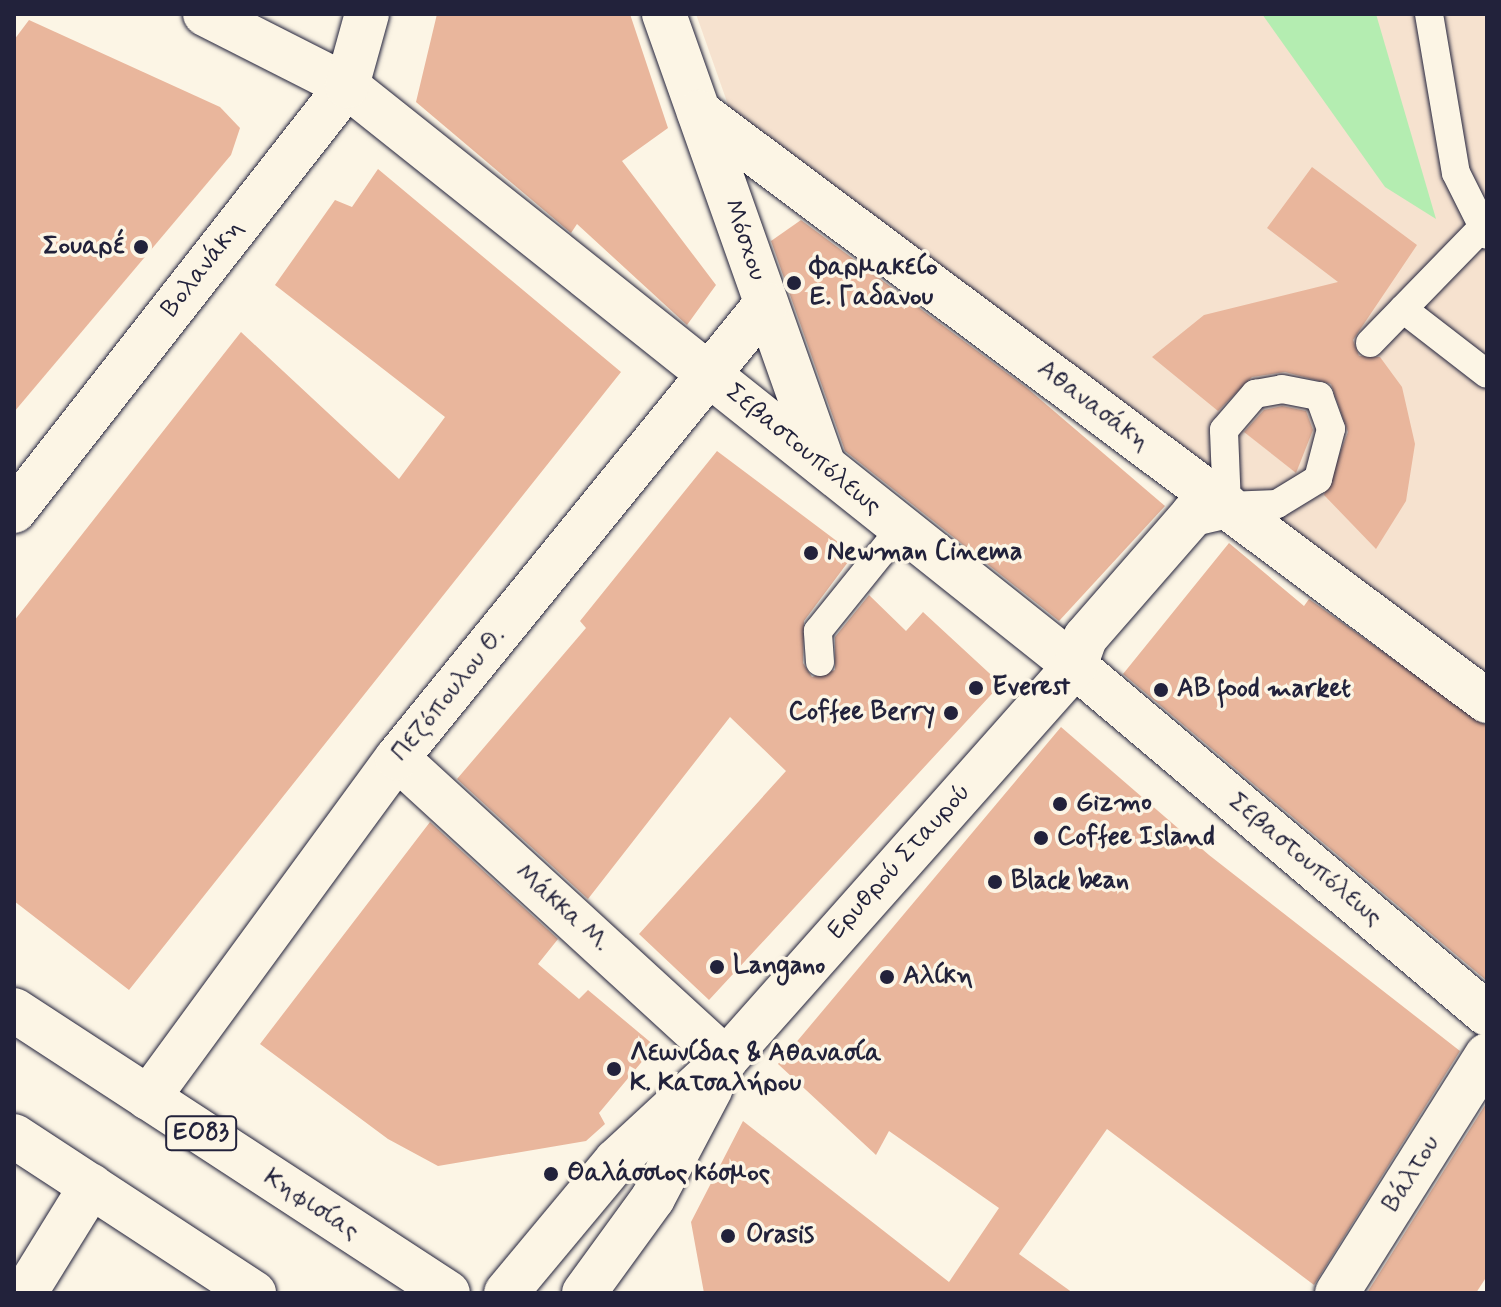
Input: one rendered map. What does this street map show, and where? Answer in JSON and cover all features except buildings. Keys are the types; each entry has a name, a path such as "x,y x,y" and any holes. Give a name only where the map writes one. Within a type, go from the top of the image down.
{"street":[{"name":"Σεβαστουπόλεως","path":"205,14 347,86 1075,666 1487,1014"},
{"name":"Βολανάκη","path":"14,511 347,86 367,14"},
{"name":"Μόσχου","path":"664,14 824,466"},
{"name":"Αθανασάκη","path":"699,112 1487,701"},
{"name":"Πεζόπουλου Θ.","path":"148,1098 397,758 766,304"},
{"name":"Ερυθρού Σταυρού","path":"506,1293 616,1161 726,1059 1075,666 1107,650 1214,531 1227,506"},
{"name":"Μάκκα Μ.","path":"397,758 726,1059"},
{"name":"Κηφισίας","path":"14,1010 448,1293"},
{"name":"Βάλτου","path":"1337,1293 1487,1055"},
{"name":"Ερυθρού Σταυρού","path":"584,1293 653,1198 726,1059"},
{"path":"14,1136 254,1293"},
{"path":"25,1293 91,1186"}],"lane":[{"path":"1370,343 1484,232 1456,173 1429,14"},
{"path":"1403,309 1487,374"},
{"path":"1282,389 1325,390 1331,429 1318,479 1277,504 1227,506 1220,457 1224,430 1240,406 1282,389"},
{"path":"820,662 818,631 901,528"}],"shaded area":[{"path":"696,14 1487,14 1487,681 1238,486 732,116"}],"green space":[{"path":"1262,14 1376,14 1436,219 1385,187"}],"place":[{"name":"Σουαρέ","path":"141,247"},
{"name":"Φαρμακείο Ε. Γαδανου","path":"794,283"},
{"name":"Newman Cinema","path":"811,553"},
{"name":"Everest","path":"976,688"},
{"name":"AB food market","path":"1161,690"},
{"name":"Coffee Berry","path":"951,713"},
{"name":"Gizmo","path":"1060,804"},
{"name":"Coffee Island","path":"1041,838"},
{"name":"Black bean","path":"995,882"},
{"name":"Langano","path":"717,967"},
{"name":"Αλίκη","path":"887,977"},
{"name":"Λεωνίδας & Αθανασία Κ. Κατσαλήρου","path":"614,1069"},
{"name":"Θαλάσσιος κόσμος","path":"551,1174"},
{"name":"Orasis","path":"728,1236"}]}
